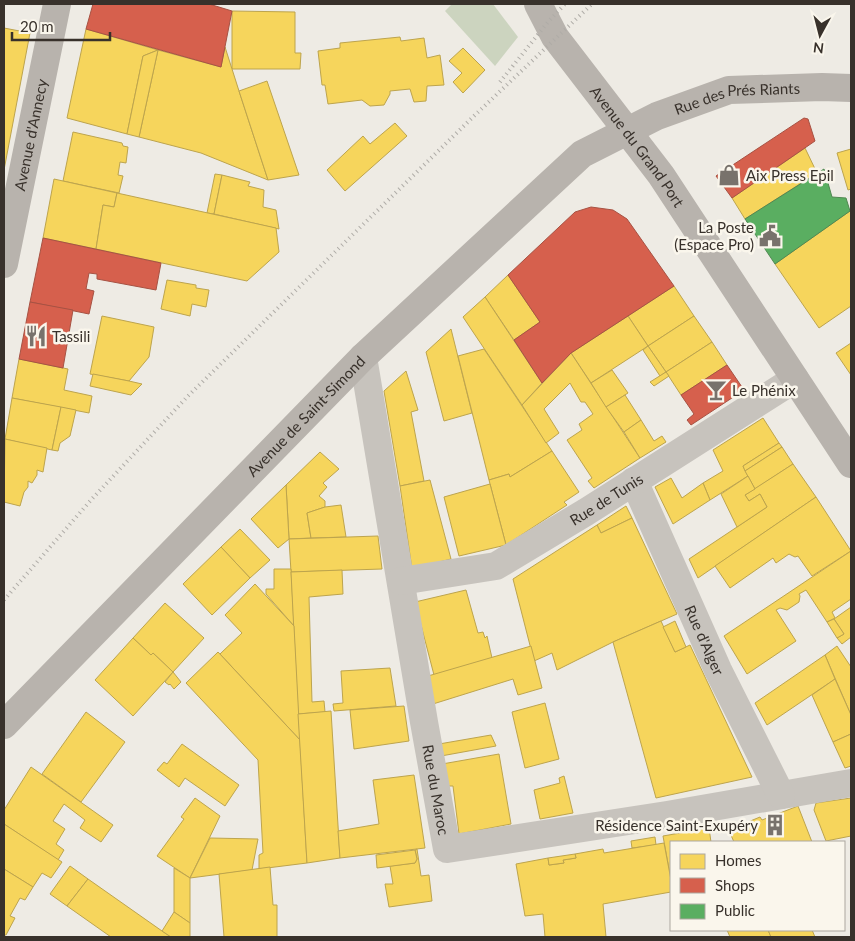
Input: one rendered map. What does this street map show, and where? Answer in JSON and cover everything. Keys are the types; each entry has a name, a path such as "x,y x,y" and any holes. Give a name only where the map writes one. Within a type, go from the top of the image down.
{"main road":[{"name":"Avenue d'Annecy","path":"4,264 58,4"},
{"name":"Avenue du Grand Port","path":"538,4 555,37 661,175 851,464"},
{"name":"Rue des Prés Riants","path":"628,130 657,116 730,90 851,88"},
{"name":"Avenue de Saint-Simond","path":"4,725 363,357 582,154 628,130"}],"street":[{"name":"Rue du Maroc","path":"363,357 447,849 851,783"},
{"name":"Rue de Tunis","path":"401,581 496,566 796,379"},
{"name":"Rue d'Alger","path":"634,481 718,670 781,795"}],"green space":[{"path":"452,4 493,4 518,37 495,66 445,11"}],"building: Homes":[{"path":"232,11 295,12 295,53 301,53 300,69 232,69"},
{"path":"4,28 30,33 4,170"},
{"path":"86,29 158,50 143,56 127,134 67,118"},
{"path":"400,37 401,41 424,38 427,58 440,55 444,85 427,86 426,101 414,102 410,89 390,91 384,105 370,106 362,100 328,104 325,85 322,85 318,51 340,48 340,43"},
{"path":"225,47 268,180 201,153 139,137 158,50 221,67"},
{"path":"463,48 485,70 463,93 453,82 462,73 449,61"},
{"path":"158,50 139,137 127,134 143,56"},
{"path":"267,81 299,175 268,180 239,91"},
{"path":"395,123 407,136 345,191 327,170 363,136 370,144"},
{"path":"73,132 122,143 123,146 128,147 126,163 120,162 118,175 123,176 119,193 63,181"},
{"path":"805,148 817,173 745,219 732,198"},
{"path":"851,149 851,189 848,190 837,153"},
{"path":"215,174 222,175 214,214 207,213"},
{"path":"222,175 250,182 248,186 264,190 263,207 276,210 279,229 214,214"},
{"path":"54,179 117,193 114,207 103,205 96,249 43,238"},
{"path":"117,193 276,228 279,252 247,281 96,249 103,205 114,207"},
{"path":"850,211 851,306 819,328 775,264"},
{"path":"508,275 540,322 514,340 485,297"},
{"path":"167,280 196,285 196,288 209,290 206,307 192,304 190,316 161,309"},
{"path":"674,286 694,316 648,346 628,316"},
{"path":"485,297 542,383 522,405 463,317"},
{"path":"102,316 154,327 149,357 129,381 90,374"},
{"path":"628,316 648,346 591,383 571,353"},
{"path":"694,316 712,342 666,372 648,346"},
{"path":"451,329 472,413 444,421 426,352"},
{"path":"712,342 727,365 681,395 666,372"},
{"path":"851,343 851,375 836,353"},
{"path":"648,346 666,372 660,376 643,350"},
{"path":"484,349 552,451 510,477 509,474 489,480 458,356"},
{"path":"571,353 640,458 594,488 588,481 592,478 567,440 582,430 579,424 593,414 585,402 581,402 570,383 544,409 559,433 546,443 522,405"},
{"path":"19,359 68,369 64,390 92,396 89,413 12,398"},
{"path":"612,370 628,393 606,407 591,383"},
{"path":"406,371 418,410 411,412 424,481 400,486 384,391"},
{"path":"666,372 669,376 654,386 650,382"},
{"path":"93,374 142,384 131,395 90,386"},
{"path":"625,395 641,420 624,432 606,407"},
{"path":"12,398 61,407 52,450 5,439"},
{"path":"61,407 76,410 70,436 60,443 58,451 52,450"},
{"path":"763,418 779,443 743,466 748,476 710,500 703,483 723,471 713,450"},
{"path":"641,420 654,441 662,436 666,442 640,458 624,432"},
{"path":"5,439 47,448 43,472 37,470 37,475 32,483 28,481 28,487 24,492 20,506 4,502"},
{"path":"779,443 782,447 745,471 743,466"},
{"path":"782,447 793,464 755,489 745,471"},
{"path":"552,451 579,492 564,502 567,505 506,545 489,480 509,474 510,477"},
{"path":"320,452 339,469 323,483 327,487 319,496 325,501 325,507 307,513 311,538 289,539 286,485"},
{"path":"793,464 816,497 698,578 689,559 767,507 760,494 749,501 745,495"},
{"path":"748,476 755,489 745,495 749,501 760,494 767,507 737,527 721,494"},
{"path":"671,478 682,498 703,483 710,500 673,524 655,487"},
{"path":"430,480 451,559 412,569 400,486"},
{"path":"490,484 506,545 459,556 444,497"},
{"path":"286,485 289,539 278,548 251,519"},
{"path":"816,497 851,551 812,576 798,556 795,557 789,554 776,563 773,558 730,588 715,566"},
{"path":"341,505 346,537 311,538 307,513 325,507"},
{"path":"626,506 632,518 601,533 597,525"},
{"path":"632,518 677,614 613,642 557,670 552,653 534,661 513,579 597,525 601,533"},
{"path":"240,529 270,560 250,578 221,547"},
{"path":"378,536 382,569 291,572 289,539"},
{"path":"221,547 250,578 212,615 183,584"},
{"path":"851,551 851,599 832,612 835,618 827,622 806,590 799,594 799,602 787,610 780,608 776,610 796,641 747,674 724,636"},
{"path":"274,569 291,569 294,626 266,594 266,589 274,589"},
{"path":"342,570 343,594 309,597 312,702 324,701 325,712 298,714 291,572"},
{"path":"255,584 294,626 300,740 220,654 242,633 225,615"},
{"path":"466,590 478,633 483,632 485,638 487,636 492,658 434,675 415,602"},
{"path":"165,603 204,638 173,672 153,653 151,655 133,638"},
{"path":"851,607 851,637 842,644 837,638 844,634 834,619"},
{"path":"834,619 844,634 837,638 827,622"},
{"path":"661,621 675,652 690,645 752,777 656,798 613,642"},
{"path":"675,621 686,647 675,652 663,627"},
{"path":"133,638 151,655 153,653 173,672 133,716 95,680"},
{"path":"531,646 542,688 518,695 513,679 433,704 428,676"},
{"path":"837,646 851,667 851,715 825,655"},
{"path":"218,652 300,740 307,863 259,869 259,855 263,853 258,760 186,683"},
{"path":"825,655 835,679 767,725 755,703"},
{"path":"390,668 396,706 334,711 333,704 343,703 341,671"},
{"path":"173,672 181,682 174,689 165,682"},
{"path":"835,679 851,715 851,734 833,742 812,695"},
{"path":"545,703 559,759 525,768 512,712"},
{"path":"404,706 409,741 354,749 350,710"},
{"path":"331,711 340,858 307,863 298,714"},
{"path":"86,712 125,742 81,802 42,774"},
{"path":"851,734 851,766 845,768 833,742"},
{"path":"491,735 496,746 441,756 439,744"},
{"path":"182,744 239,785 225,806 185,778 179,787 157,770 164,762 167,764"},
{"path":"499,754 511,824 459,834 453,786 446,786 442,764"},
{"path":"31,767 113,825 101,842 80,828 85,820 64,804 53,821 65,829 56,844 64,850 58,860 4,824 4,810"},
{"path":"414,775 425,848 340,858 338,831 379,824 373,780"},
{"path":"564,776 573,813 540,819 534,790 560,783 559,778"},
{"path":"195,798 220,816 190,878 157,856 184,819 181,817"},
{"path":"851,798 851,836 826,841 814,810 816,803"},
{"name":"Résidence Saint-Exupéry","path":"798,806 812,841 734,841 730,833 744,827 743,824 760,817 762,820"},
{"path":"4,824 62,862 51,878 42,873 33,887 4,869"},
{"path":"709,828 711,841 670,841 670,874 663,836"},
{"path":"655,837 656,845 632,848 631,841"},
{"path":"210,838 258,839 252,870 190,878"},
{"path":"664,843 670,875 670,892 603,904 606,937 545,937 543,914 525,916 516,864 548,858 549,865 564,863 563,860 576,858 575,854 603,849 604,853"},
{"path":"417,849 421,876 429,875 432,901 389,907 385,884 393,884 390,866 415,863 417,859 415,850"},
{"path":"415,850 417,859 415,863 377,868 376,855"},
{"path":"575,854 576,858 563,860 564,863 549,865 548,858"},
{"path":"70,866 88,879 67,906 50,894"},
{"path":"270,867 273,905 277,905 277,937 224,937 219,874"},
{"path":"174,868 190,878 190,923 174,912"},
{"path":"4,869 33,887 25,900 20,898 10,916 15,918 6,935 4,935"},
{"path":"88,879 171,937 111,937 67,906"},
{"path":"174,912 190,923 190,937 171,937 162,931"},
{"path":"727,931 768,931 771,937 730,937"},
{"path":"768,931 812,931 815,937 771,937"}],"building: Shops":[{"path":"93,4 209,4 232,11 221,67 86,29"},
{"path":"804,118 808,119 815,141 732,198 716,176"},
{"path":"591,207 613,210 627,219 674,286 571,353 542,383 514,340 540,322 508,275 575,212"},
{"path":"43,238 161,263 156,290 97,279 97,274 89,273 86,289 94,291 89,314 30,302"},
{"path":"30,302 73,310 63,368 19,359"},
{"path":"727,365 744,390 691,425 687,420 694,414 681,395"}],"building: Public":[{"path":"824,169 832,197 846,198 850,211 775,264 745,219"}],"railway":[{"path":"500,82 548,22 565,4"},
{"path":"4,600 91,500 188,396 474,116 592,4"}],"place":[{"name":"Aix Press Epil","path":"729,175"},
{"name":"La Poste (Espace Pro)","path":"770,236"},
{"name":"Tassili","path":"36,336"},
{"name":"Le Phénix","path":"716,390"},
{"name":"Résidence Saint-Exupéry","path":"775,825"}]}
